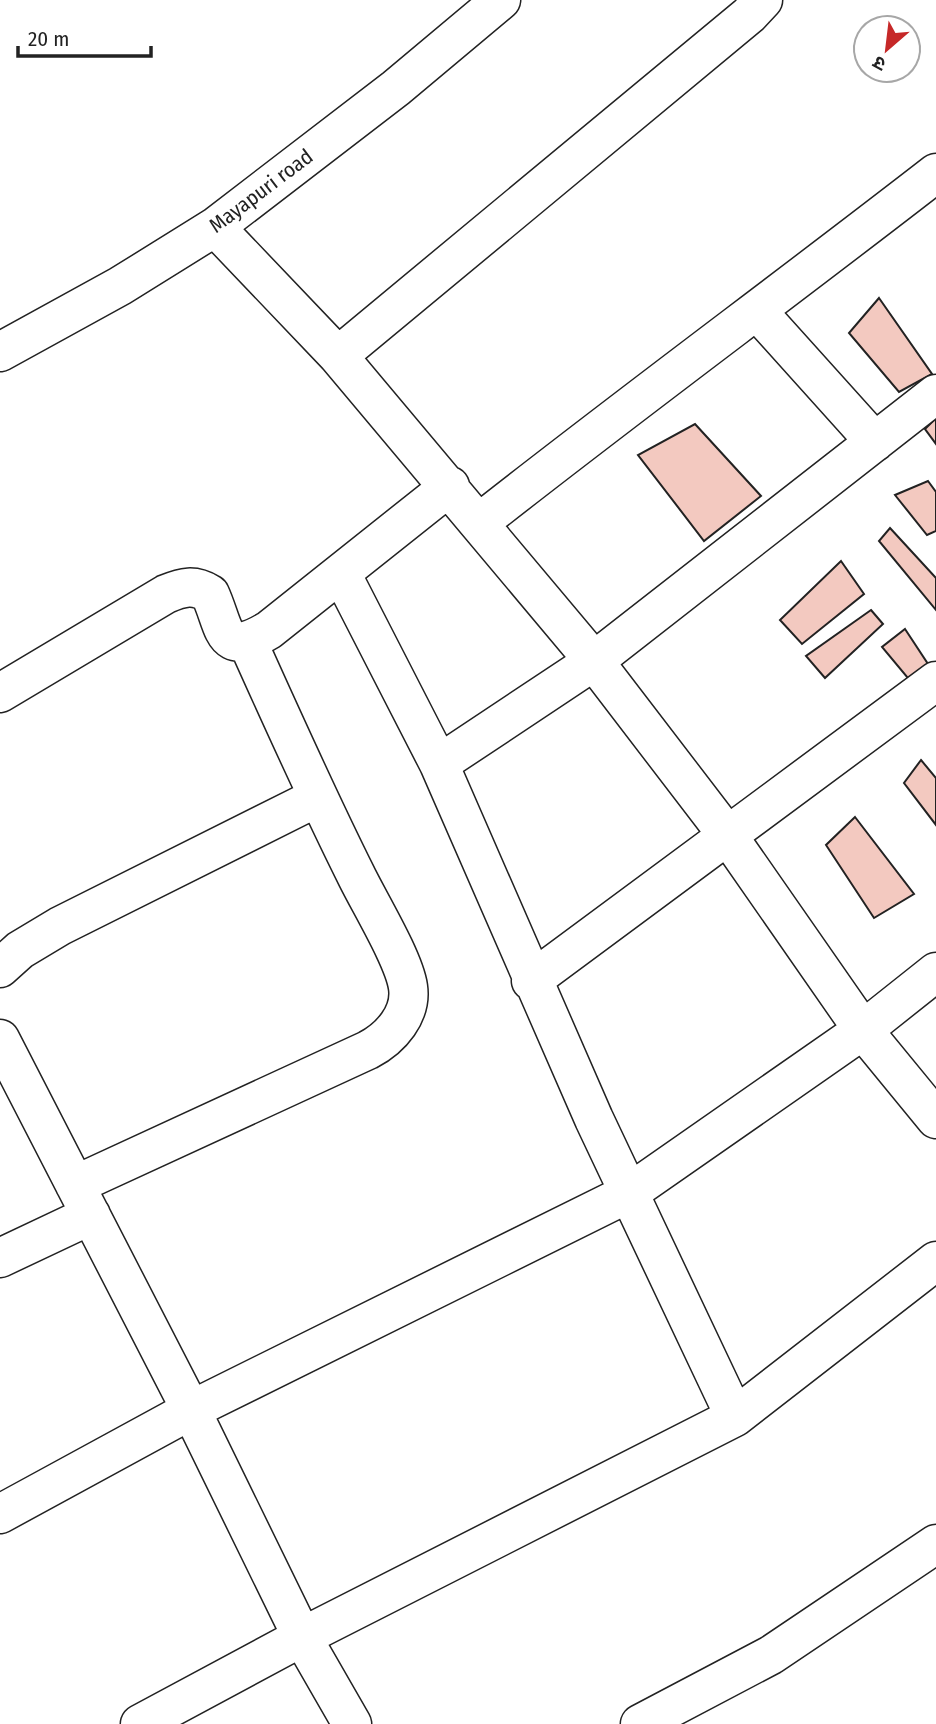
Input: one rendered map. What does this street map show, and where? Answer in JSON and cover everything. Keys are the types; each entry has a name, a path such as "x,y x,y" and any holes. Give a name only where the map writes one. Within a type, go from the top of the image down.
{"street":[{"name":"Mayapuri road","path":"0,352 121,286 215,228 396,88 501,0"},
{"path":"338,356 749,15 763,0"},
{"path":"479,523 604,424 758,312 936,173"},
{"path":"215,228 338,356 450,486 594,661 728,836 863,1030 936,1119"},
{"path":"758,312 876,442"},
{"path":"439,765 594,661 936,394"},
{"path":"0,693 166,594 183,587 200,587 211,594 218,620 228,636 236,642 248,643 450,486"},
{"path":"341,573 439,765 531,981 735,1417"},
{"path":"0,1258 83,1200 369,1051 389,1036 401,1021 408,1003 408,985 248,643"},
{"path":"531,981 936,681"},
{"path":"0,968 20,950 60,926 318,797"},
{"path":"0,1514 191,1410 629,1193 863,1030 936,972"},
{"path":"0,1039 191,1410 302,1637 352,1724"},
{"path":"139,1724 302,1637 735,1417 936,1261"},
{"path":"640,1724 771,1655 936,1544"}],"building":[{"path":"879,298 932,374 899,392 849,333"},
{"path":"936,418 936,444 925,429"},
{"path":"695,424 761,496 704,541 638,455"},
{"path":"928,481 936,492 936,531 927,535 895,495"},
{"path":"890,528 936,578 936,610 879,541"},
{"path":"841,561 864,594 802,644 780,620"},
{"path":"871,610 883,624 825,678 806,656"},
{"path":"905,629 928,664 912,683 882,647"},
{"path":"921,760 936,778 936,825 904,783"},
{"path":"855,817 914,894 874,918 826,845"}]}
